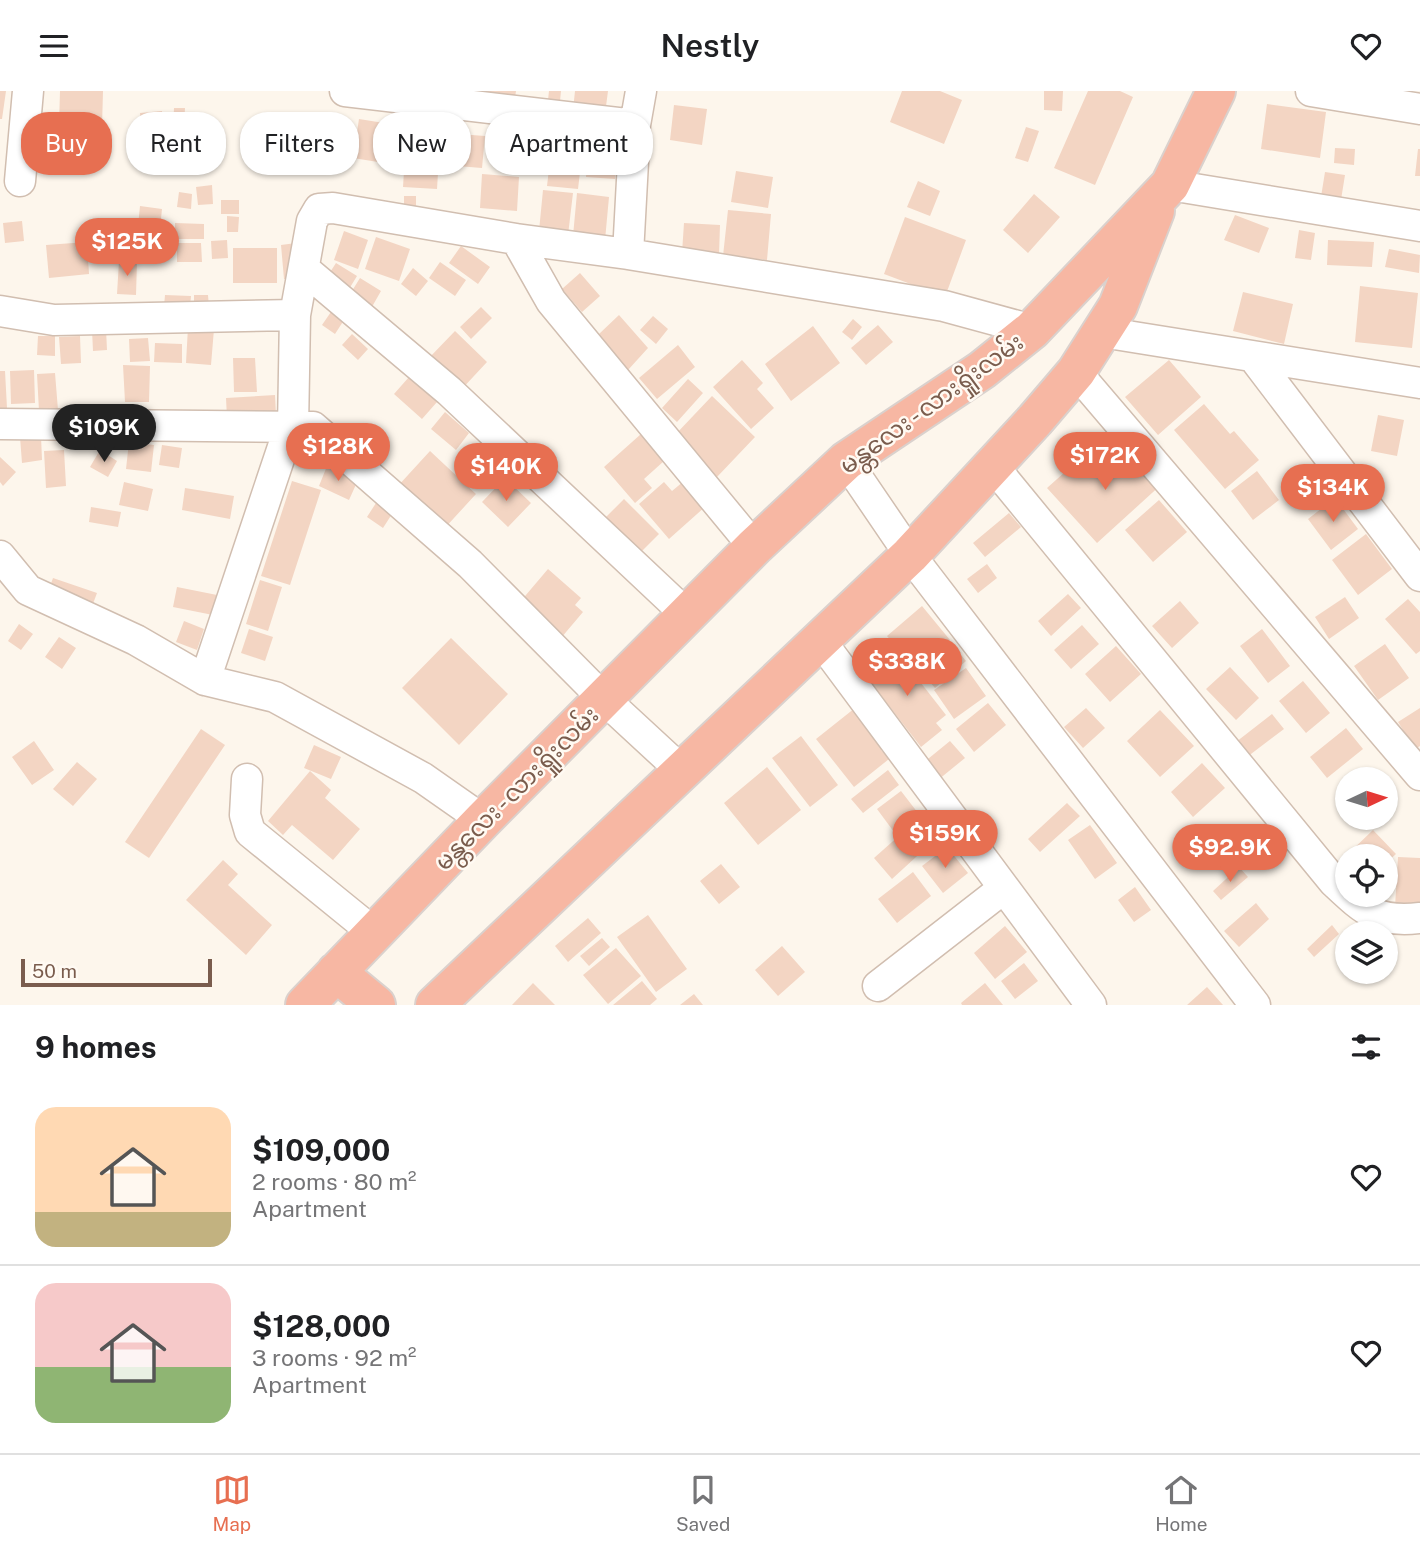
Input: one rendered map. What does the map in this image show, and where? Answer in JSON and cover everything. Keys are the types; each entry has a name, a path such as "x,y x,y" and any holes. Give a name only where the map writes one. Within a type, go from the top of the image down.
{"highway":[{"path":"435,1005 910,555 1076,372 1118,306 1166,189 1216,91"},
{"name":"မန္တလေး - လားရှိုးလမ်း","path":"305,1005 373,932 754,547 846,461 982,370 1032,330 1166,189"},
{"path":"336,972 376,1005"}],"street":[{"path":"20,181 28,91"},
{"path":"345,91 524,112"},
{"path":"637,112 641,91"},
{"path":"1311,91 1420,109"},
{"path":"628,254 632,175"},
{"path":"1166,189 1420,226"},
{"path":"205,680 286,438 293,428 295,315 312,221 319,209 333,208 944,306 1032,330"},
{"path":"516,239 551,301 754,547"},
{"path":"304,269 449,391 687,615"},
{"path":"0,311 54,320 295,315"},
{"path":"1102,332 1420,383"},
{"path":"1254,358 1420,576"},
{"path":"1076,372 1420,775"},
{"path":"0,424 71,426 164,423 313,427 470,564 604,699 682,771"},
{"path":"846,461 910,555 1255,1005"},
{"path":"993,466 1334,882 1365,912 1401,920 1420,918"},
{"path":"0,556 28,590 136,640 205,680 275,697 423,778 483,820"},
{"path":"820,640 1091,1005"},
{"path":"247,779 245,815 250,832 373,932"},
{"path":"878,986 1004,888"}],"building":[{"path":"0,91 6,91 2,119 0,119"},
{"path":"60,91 103,91 102,112 59,112"},
{"path":"484,91 516,91 514,104 483,100"},
{"path":"549,91 561,91 560,101 548,100"},
{"path":"575,91 608,91 605,112 573,110"},
{"path":"902,91 940,91 962,100 944,144 890,122"},
{"path":"1044,91 1063,91 1062,111 1044,110"},
{"path":"1088,91 1120,91 1133,97 1095,185 1054,168"},
{"path":"1267,104 1326,112 1320,158 1261,149"},
{"path":"674,105 707,109 702,145 670,140"},
{"path":"174,108 185,108 185,112 174,112"},
{"path":"359,119 373,121 373,161 359,159"},
{"path":"1026,127 1039,131 1028,162 1015,158"},
{"path":"471,135 485,136 482,168 471,167"},
{"path":"1335,148 1355,149 1354,165 1334,163"},
{"path":"1418,149 1420,176 1415,176"},
{"path":"736,171 773,177 768,208 731,202"},
{"path":"1325,172 1345,175 1340,206 1320,203"},
{"path":"482,174 519,177 517,211 480,208"},
{"path":"404,175 438,175 437,189 403,187"},
{"path":"548,175 580,175 578,189 547,186"},
{"path":"586,175 615,175 615,179"},
{"path":"918,181 940,191 930,216 907,207"},
{"path":"212,185 213,204 198,205 196,187"},
{"path":"543,190 573,193 568,235 539,231"},
{"path":"179,192 192,194 191,209 177,207"},
{"path":"577,193 609,197 605,240 573,236"},
{"path":"1034,194 1060,217 1028,253 1003,230"},
{"path":"404,196 416,196 416,214 404,213"},
{"path":"221,200 239,200 239,214 221,214"},
{"path":"140,206 162,209 160,228 138,226"},
{"path":"728,210 771,214 767,260 723,256"},
{"path":"1235,215 1269,228 1259,253 1224,240"},
{"path":"227,216 239,217 238,232 227,232"},
{"path":"905,217 966,240 945,297 884,274"},
{"path":"22,221 24,241 5,243 3,223"},
{"path":"175,223 204,224 204,239 175,239"},
{"path":"684,223 720,225 719,255 682,253"},
{"path":"1299,230 1315,233 1311,260 1295,258"},
{"path":"143,231 143,249 124,250 123,232"},
{"path":"344,231 368,240 358,269 334,260"},
{"path":"95,236 117,236 117,254 96,254"},
{"path":"376,237 410,249 399,281 365,269"},
{"path":"227,240 228,258 212,259 211,241"},
{"path":"1328,240 1374,242 1372,267 1327,265"},
{"path":"87,242 89,274 49,278 46,245"},
{"path":"177,243 201,243 202,262 177,262"},
{"path":"296,243 299,278 284,279 281,245"},
{"path":"461,246 490,267 478,284 449,263"},
{"path":"233,248 277,248 277,283 233,283"},
{"path":"1389,249 1420,255 1419,273 1385,267"},
{"path":"119,261 137,262 136,295 117,294"},
{"path":"440,262 466,280 455,296 429,278"},
{"path":"336,263 357,276 346,294 325,280"},
{"path":"413,268 428,281 416,296 401,284"},
{"path":"580,273 600,296 582,312 562,289"},
{"path":"360,278 381,291 369,312 347,299"},
{"path":"1360,286 1418,293 1412,348 1355,342"},
{"path":"1243,292 1293,304 1284,344 1233,331"},
{"path":"165,295 191,296 190,307 164,306"},
{"path":"194,295 208,295 209,307 194,307"},
{"path":"481,307 492,318 471,339 460,327"},
{"path":"333,309 346,317 335,334 322,325"},
{"path":"619,315 648,348 628,370 599,334"},
{"path":"653,316 668,329 656,344 640,330"},
{"path":"853,319 862,327 852,340 842,332"},
{"path":"878,325 893,342 866,365 851,348"},
{"path":"813,326 840,363 791,401 765,364"},
{"path":"188,327 214,329 211,365 186,363"},
{"path":"106,329 107,350 93,351 92,330"},
{"path":"455,331 487,362 460,391 428,359"},
{"path":"352,334 368,349 358,360 342,345"},
{"path":"38,336 55,336 55,356 37,355"},
{"path":"80,336 81,363 61,364 59,337"},
{"path":"148,338 150,361 130,362 129,339"},
{"path":"155,343 182,344 182,363 154,362"},
{"path":"678,345 695,367 657,399 639,378"},
{"path":"233,358 255,358 257,392 234,392"},
{"path":"742,360 763,383 757,389 774,408 751,429 713,387"},
{"path":"1169,360 1201,397 1158,435 1125,397"},
{"path":"123,365 150,366 149,402 125,402"},
{"path":"34,370 35,403 11,404 10,371"},
{"path":"0,371 5,371 7,408 0,408"},
{"path":"55,373 58,410 39,411 37,374"},
{"path":"409,377 437,402 422,419 394,394"},
{"path":"688,379 703,393 677,422 662,408"},
{"path":"275,395 276,415 227,418 226,398"},
{"path":"712,396 755,437 717,477 675,435"},
{"path":"1204,404 1230,434 1234,431 1259,460 1225,489 1174,430"},
{"path":"445,412 469,433 456,450 431,429"},
{"path":"1378,415 1404,420 1397,456 1371,451"},
{"path":"641,434 664,461 644,479 652,488 635,503 604,467"},
{"path":"41,436 42,460 22,463 20,437"},
{"path":"129,442 154,445 151,472 126,469"},
{"path":"162,445 182,448 179,468 159,465"},
{"path":"1131,447 1163,483 1097,543 1047,488 1084,455 1101,474"},
{"path":"64,450 66,486 46,488 44,451"},
{"path":"100,450 117,461 108,477 90,467"},
{"path":"430,451 476,494 443,530 397,487"},
{"path":"0,457 16,472 3,486 0,482"},
{"path":"327,466 358,480 349,500 319,486"},
{"path":"1257,471 1279,500 1253,520 1231,491"},
{"path":"505,478 531,503 508,527 482,502"},
{"path":"292,481 321,490 290,585 261,576"},
{"path":"684,481 706,506 669,539 639,504 664,482 672,491"},
{"path":"124,482 153,489 148,511 119,505"},
{"path":"185,488 234,496 230,519 182,510"},
{"path":"1335,498 1358,529 1331,550 1308,519"},
{"path":"624,499 659,534 633,560 598,525"},
{"path":"1159,500 1187,532 1153,562 1125,530"},
{"path":"376,503 392,514 383,528 367,517"},
{"path":"91,507 121,512 118,527 89,522"},
{"path":"1009,513 1021,527 985,557 973,543"},
{"path":"1366,534 1392,569 1358,595 1332,560"},
{"path":"987,564 997,578 978,593 967,579"},
{"path":"548,569 581,598 575,605 583,612 561,638 520,602"},
{"path":"53,578 97,593 91,609 47,595"},
{"path":"260,580 282,587 268,631 246,624"},
{"path":"177,587 222,596 218,616 173,607"},
{"path":"1068,594 1081,608 1051,636 1038,621"},
{"path":"1345,597 1359,618 1329,639 1315,617"},
{"path":"1408,599 1420,612 1420,651 1416,654 1385,619"},
{"path":"1180,601 1199,623 1172,648 1152,626"},
{"path":"922,606 950,640 916,670 887,636"},
{"path":"184,621 204,629 197,650 176,642"},
{"path":"19,624 33,634 21,650 8,641"},
{"path":"1082,625 1099,644 1071,669 1054,650"},
{"path":"249,629 273,637 265,661 241,653"},
{"path":"1262,629 1290,666 1268,683 1240,646"},
{"path":"59,637 76,648 62,669 45,657"},
{"path":"451,638 508,694 459,745 402,688"},
{"path":"952,644 966,661 935,688 920,671"},
{"path":"1385,644 1409,678 1378,700 1354,666"},
{"path":"1116,646 1141,674 1110,702 1085,674"},
{"path":"896,651 946,715 936,723 942,730 921,747 865,675"},
{"path":"1230,667 1259,698 1236,720 1206,689"},
{"path":"966,668 986,696 954,719 934,690"},
{"path":"1303,681 1330,713 1306,733 1279,701"},
{"path":"988,703 1006,725 974,752 956,729"},
{"path":"855,708 886,747 881,750 889,759 854,787 816,739"},
{"path":"1086,708 1105,728 1083,748 1064,727"},
{"path":"1420,708 1420,746 1415,749 1398,722"},
{"path":"1160,710 1194,746 1160,777 1127,741"},
{"path":"1272,714 1284,729 1247,757 1236,742"},
{"path":"1346,728 1363,749 1341,767 1335,767 1335,772 1327,778 1310,757"},
{"path":"201,729 225,745 149,858 125,842"},
{"path":"801,736 838,785 810,807 772,758"},
{"path":"34,741 54,770 32,785 12,757"},
{"path":"950,741 965,758 938,780 923,763"},
{"path":"314,745 341,757 331,779 304,768"},
{"path":"77,762 97,779 73,806 53,789"},
{"path":"1202,763 1225,788 1193,817 1171,792"},
{"path":"767,767 801,810 758,845 724,803"},
{"path":"888,770 899,785 863,813 851,799"},
{"path":"310,771 331,790 325,798 360,829 333,860 292,825 283,835 268,821"},
{"path":"901,791 918,813 894,832 877,809"},
{"path":"1067,803 1080,816 1040,852 1028,839"},
{"path":"1090,825 1117,863 1095,879 1068,840"},
{"path":"910,826 928,846 892,879 874,858"},
{"path":"1373,830 1386,844 1358,844"},
{"path":"947,847 968,873 943,893 922,866"},
{"path":"1398,857 1420,858 1420,908 1395,907 1398,907"},
{"path":"223,860 238,874 228,885 272,925 246,955 186,900"},
{"path":"721,864 740,887 719,904 700,881"},
{"path":"1239,867 1248,877 1221,900 1213,891"},
{"path":"913,872 931,896 897,923 878,899"},
{"path":"1135,887 1151,910 1134,922 1118,900"},
{"path":"1256,903 1269,919 1239,947 1224,931"},
{"path":"648,915 687,969 656,992 617,937"},
{"path":"588,918 601,933 568,962 555,946"},
{"path":"1332,925 1335,938 1314,957 1307,949"},
{"path":"1005,926 1027,952 995,979 974,953"},
{"path":"602,938 610,947 589,966 580,956"},
{"path":"782,946 805,972 778,996 755,970"},
{"path":"616,948 641,976 608,1004 583,975"},
{"path":"1024,963 1038,981 1015,999 1001,981"},
{"path":"642,981 657,999 650,1005 613,1005"},
{"path":"533,983 555,1005 512,1005"},
{"path":"985,983 1003,1005 962,1005 961,1003"},
{"path":"1207,987 1223,1005 1187,1005"},
{"path":"694,994 703,1005 680,1005"}]}
